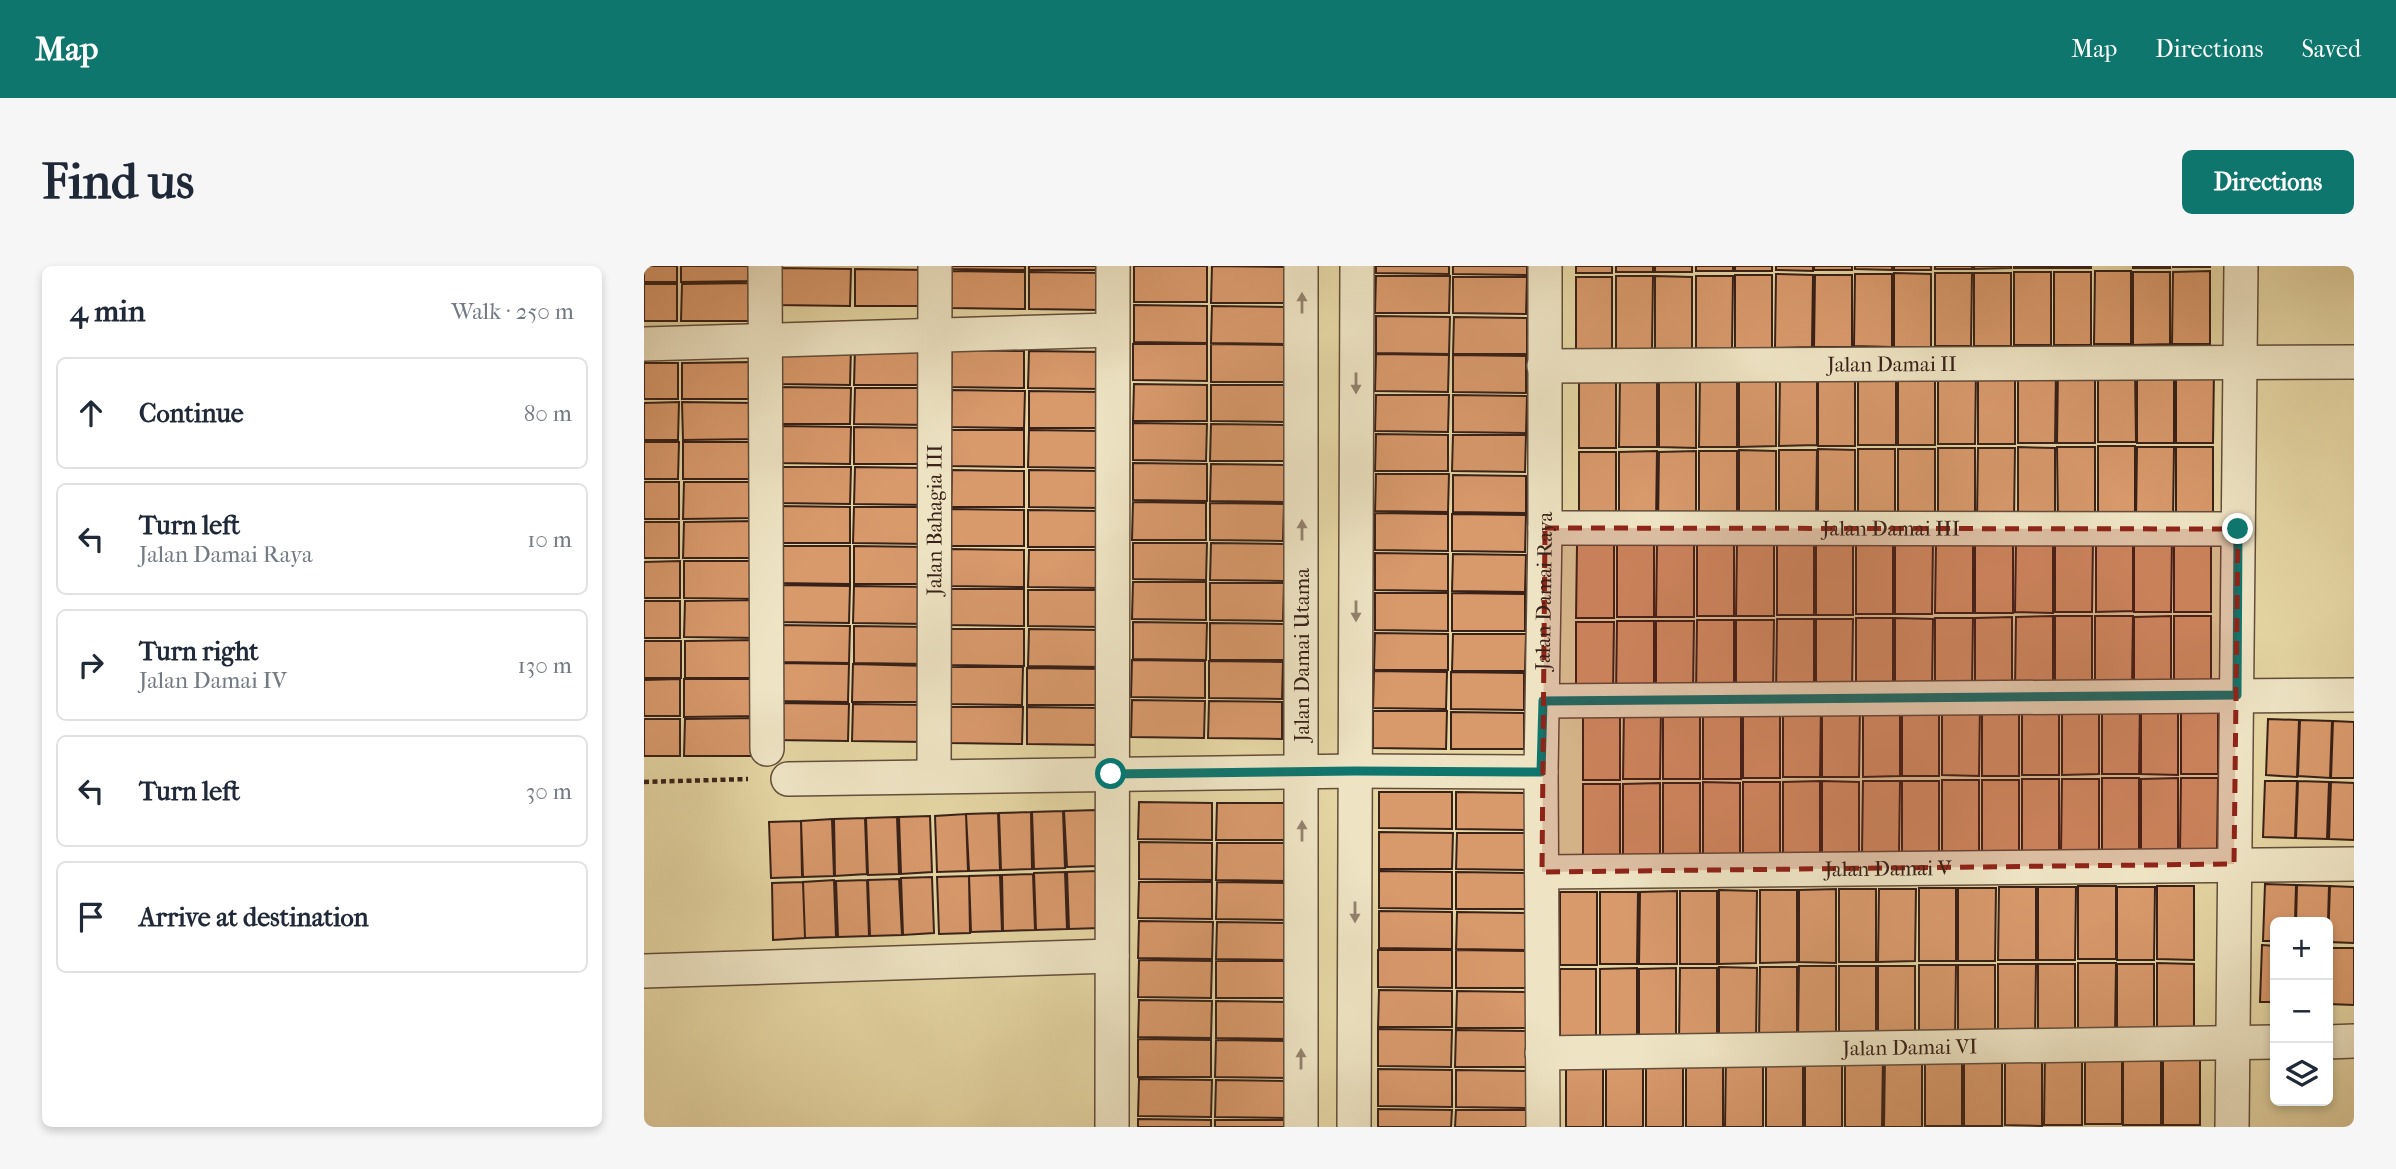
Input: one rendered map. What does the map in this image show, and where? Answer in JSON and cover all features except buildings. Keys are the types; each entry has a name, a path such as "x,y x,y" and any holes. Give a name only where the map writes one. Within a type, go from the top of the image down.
{"street":[{"path":"765,266 767,749"},
{"name":"Jalan Bahagia III","path":"934,776 935,266"},
{"path":"1112,1127 1113,266"},
{"name":"Jalan Damai Utama","path":"1301,266 1301,1127"},
{"path":"1354,1127 1357,266"},
{"name":"Jalan Damai Raya","path":"1543,1127 1541,772 1545,266"},
{"path":"2232,1127 2241,266"},
{"path":"644,344 1112,330"},
{"name":"Jalan Damai II","path":"1544,366 2354,362"},
{"name":"Jalan Damai III","path":"1545,528 2238,529"},
{"path":"1543,701 2354,695"},
{"path":"788,779 1303,771 1541,772"},
{"name":"Jalan Damai V","path":"1542,872 2354,864"},
{"path":"644,971 1112,956"},
{"path":"2333,1041 2354,1041"},
{"name":"Jalan Damai VI","path":"1542,1053 2270,1042"}],"path":[{"path":"644,782 754,779"}],"highlighted area":[{"path":"1545,528 2238,529 2234,864 1542,872"}],"route":[{"path":"1111,774 1541,772 1543,701 2237,695 2238,529"}]}
